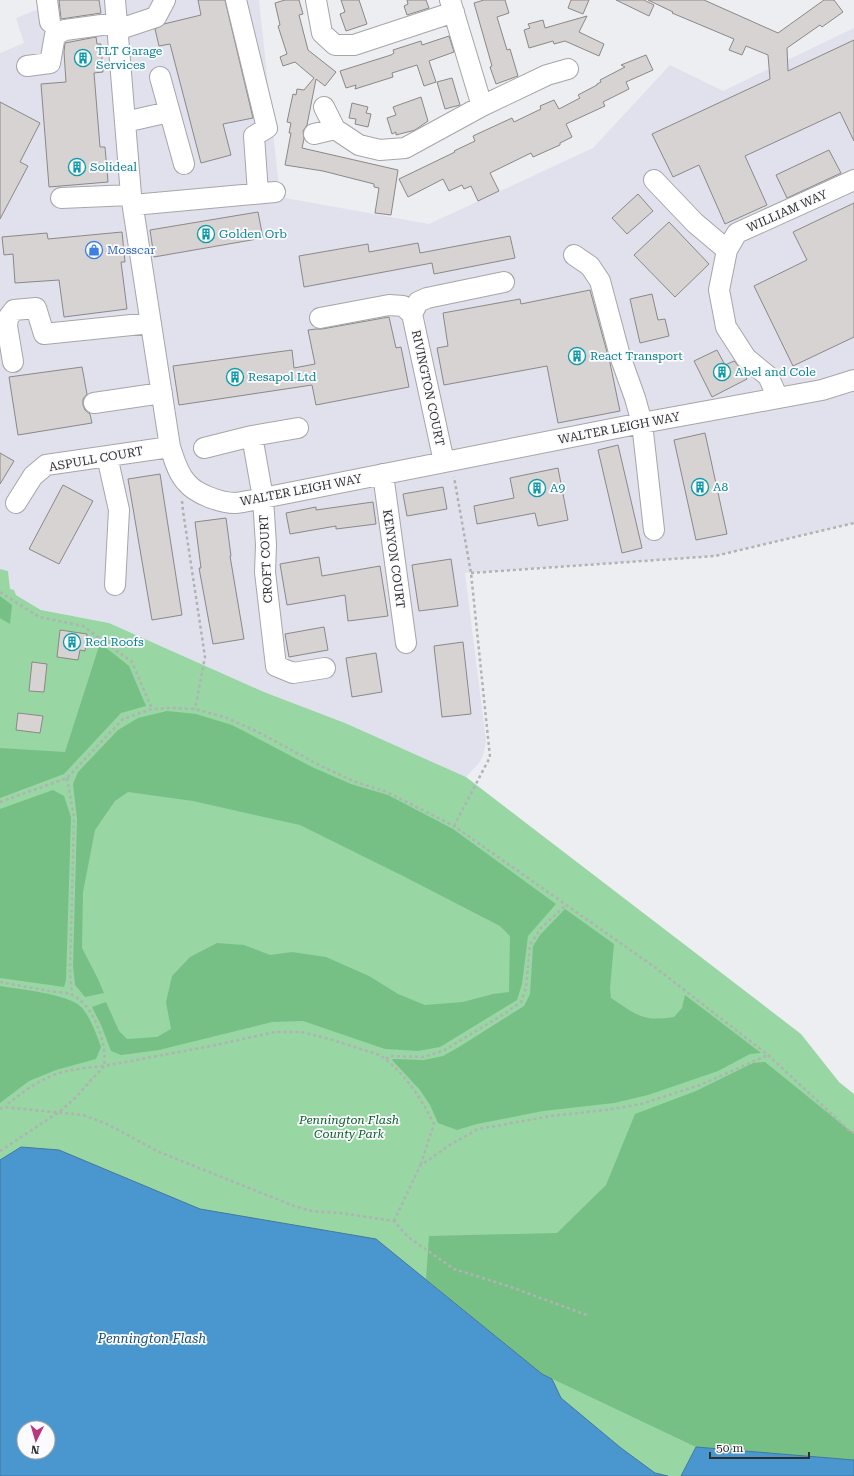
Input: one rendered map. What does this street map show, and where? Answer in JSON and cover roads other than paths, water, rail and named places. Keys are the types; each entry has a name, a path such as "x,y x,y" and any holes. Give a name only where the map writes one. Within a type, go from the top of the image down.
{"street":[{"path":"47,0 50,22"},
{"name":"WALTER LEIGH WAY","path":"114,0 132,200 170,447 177,466 187,484 201,493 216,500 235,503 642,423 822,390 854,380"},
{"path":"27,66 50,63 55,35 65,30 117,27 156,17 165,0"},
{"path":"61,198 132,200 267,193 254,136 267,128 236,0"},
{"path":"316,0 322,33 335,45 354,45 452,6 482,106"},
{"path":"324,107 335,129 358,144 380,150 405,148 482,106 547,75 568,69"},
{"path":"160,77 184,164"},
{"path":"125,122 170,112"},
{"path":"314,134 335,129"},
{"path":"654,180 695,223 727,250"},
{"name":"WILLIAM WAY","path":"778,398 768,376 746,358 726,327 719,290 727,250 737,233 854,180"},
{"path":"574,255 590,266 600,281 620,356 635,398 642,423 654,530"},
{"name":"RIVINGTON COURT","path":"412,314 418,302 427,298 504,282"},
{"name":"RIVINGTON COURT","path":"320,318 390,305 402,306 412,314 448,461"},
{"path":"13,362 8,318 14,310 36,308 44,334 151,323"},
{"path":"94,403 162,393"},
{"path":"204,448 252,436 298,428"},
{"name":"CROFT COURT","path":"252,436 263,498 266,545 265,572 276,666 293,673 325,668"},
{"name":"ASPULL COURT","path":"16,503 33,476 46,465 170,447"},
{"path":"107,456 119,510 115,585"},
{"name":"KENYON COURT","path":"383,474 406,643"}],"water":[{"name":"Pennington Flash","path":"21,1147 59,1150 200,1209 376,1239 542,1374 552,1379 561,1398 621,1448 655,1473 668,1476 0,1476 0,1160"},
{"path":"696,1447 854,1460 854,1476 681,1476"}],"place":[{"name":"TLT Garage Services","path":"83,58"},
{"name":"Solideal","path":"77,167"},
{"name":"Golden Orb","path":"206,234"},
{"name":"Mosscar","path":"94,250"},
{"name":"React Transport","path":"577,356"},
{"name":"Abel and Cole","path":"722,372"},
{"name":"Resapol Ltd","path":"235,377"},
{"name":"A8","path":"700,487"},
{"name":"A9","path":"537,488"},
{"name":"Red Roofs","path":"72,642"}],"park label":[{"name":"Pennington Flash County Park","path":"349,1127"}]}
